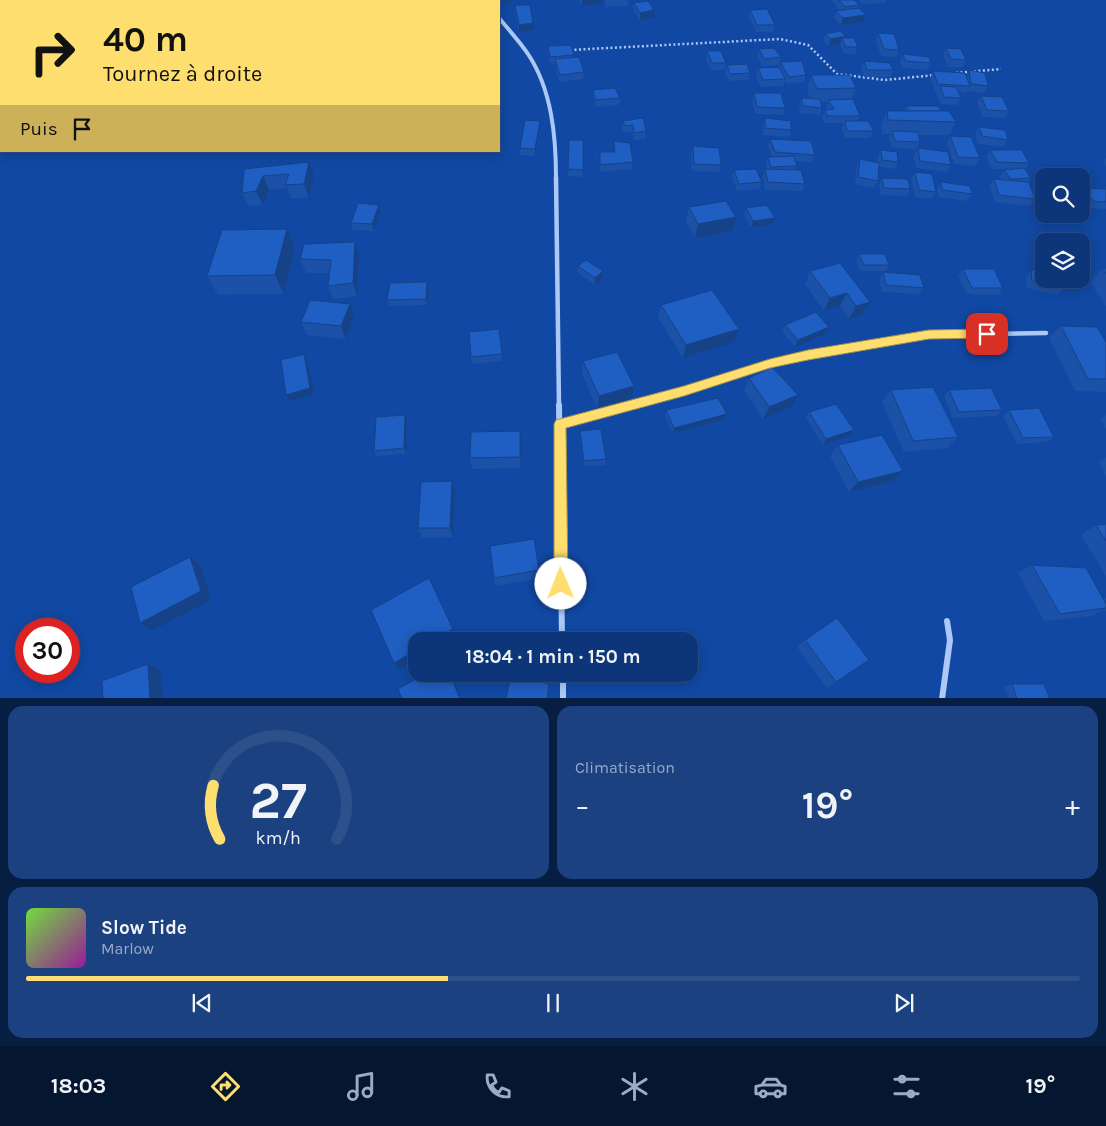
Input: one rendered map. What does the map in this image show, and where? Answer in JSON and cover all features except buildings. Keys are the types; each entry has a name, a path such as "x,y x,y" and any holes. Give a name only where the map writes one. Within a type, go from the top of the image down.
{"street":[{"path":"500,19 529,55 545,90 556,144 562,632"},
{"path":"560,424 684,391 770,364 808,355 929,335 1046,333"},
{"path":"942,698 950,640 947,622"},
{"path":"563,682 563,698"}],"path":[{"path":"562,51 780,39 808,45 838,74 886,80 943,74"},
{"path":"953,73 1000,69"}],"route":[{"path":"561,584 560,424 684,391 770,364 808,355 929,335 987,334"}]}
